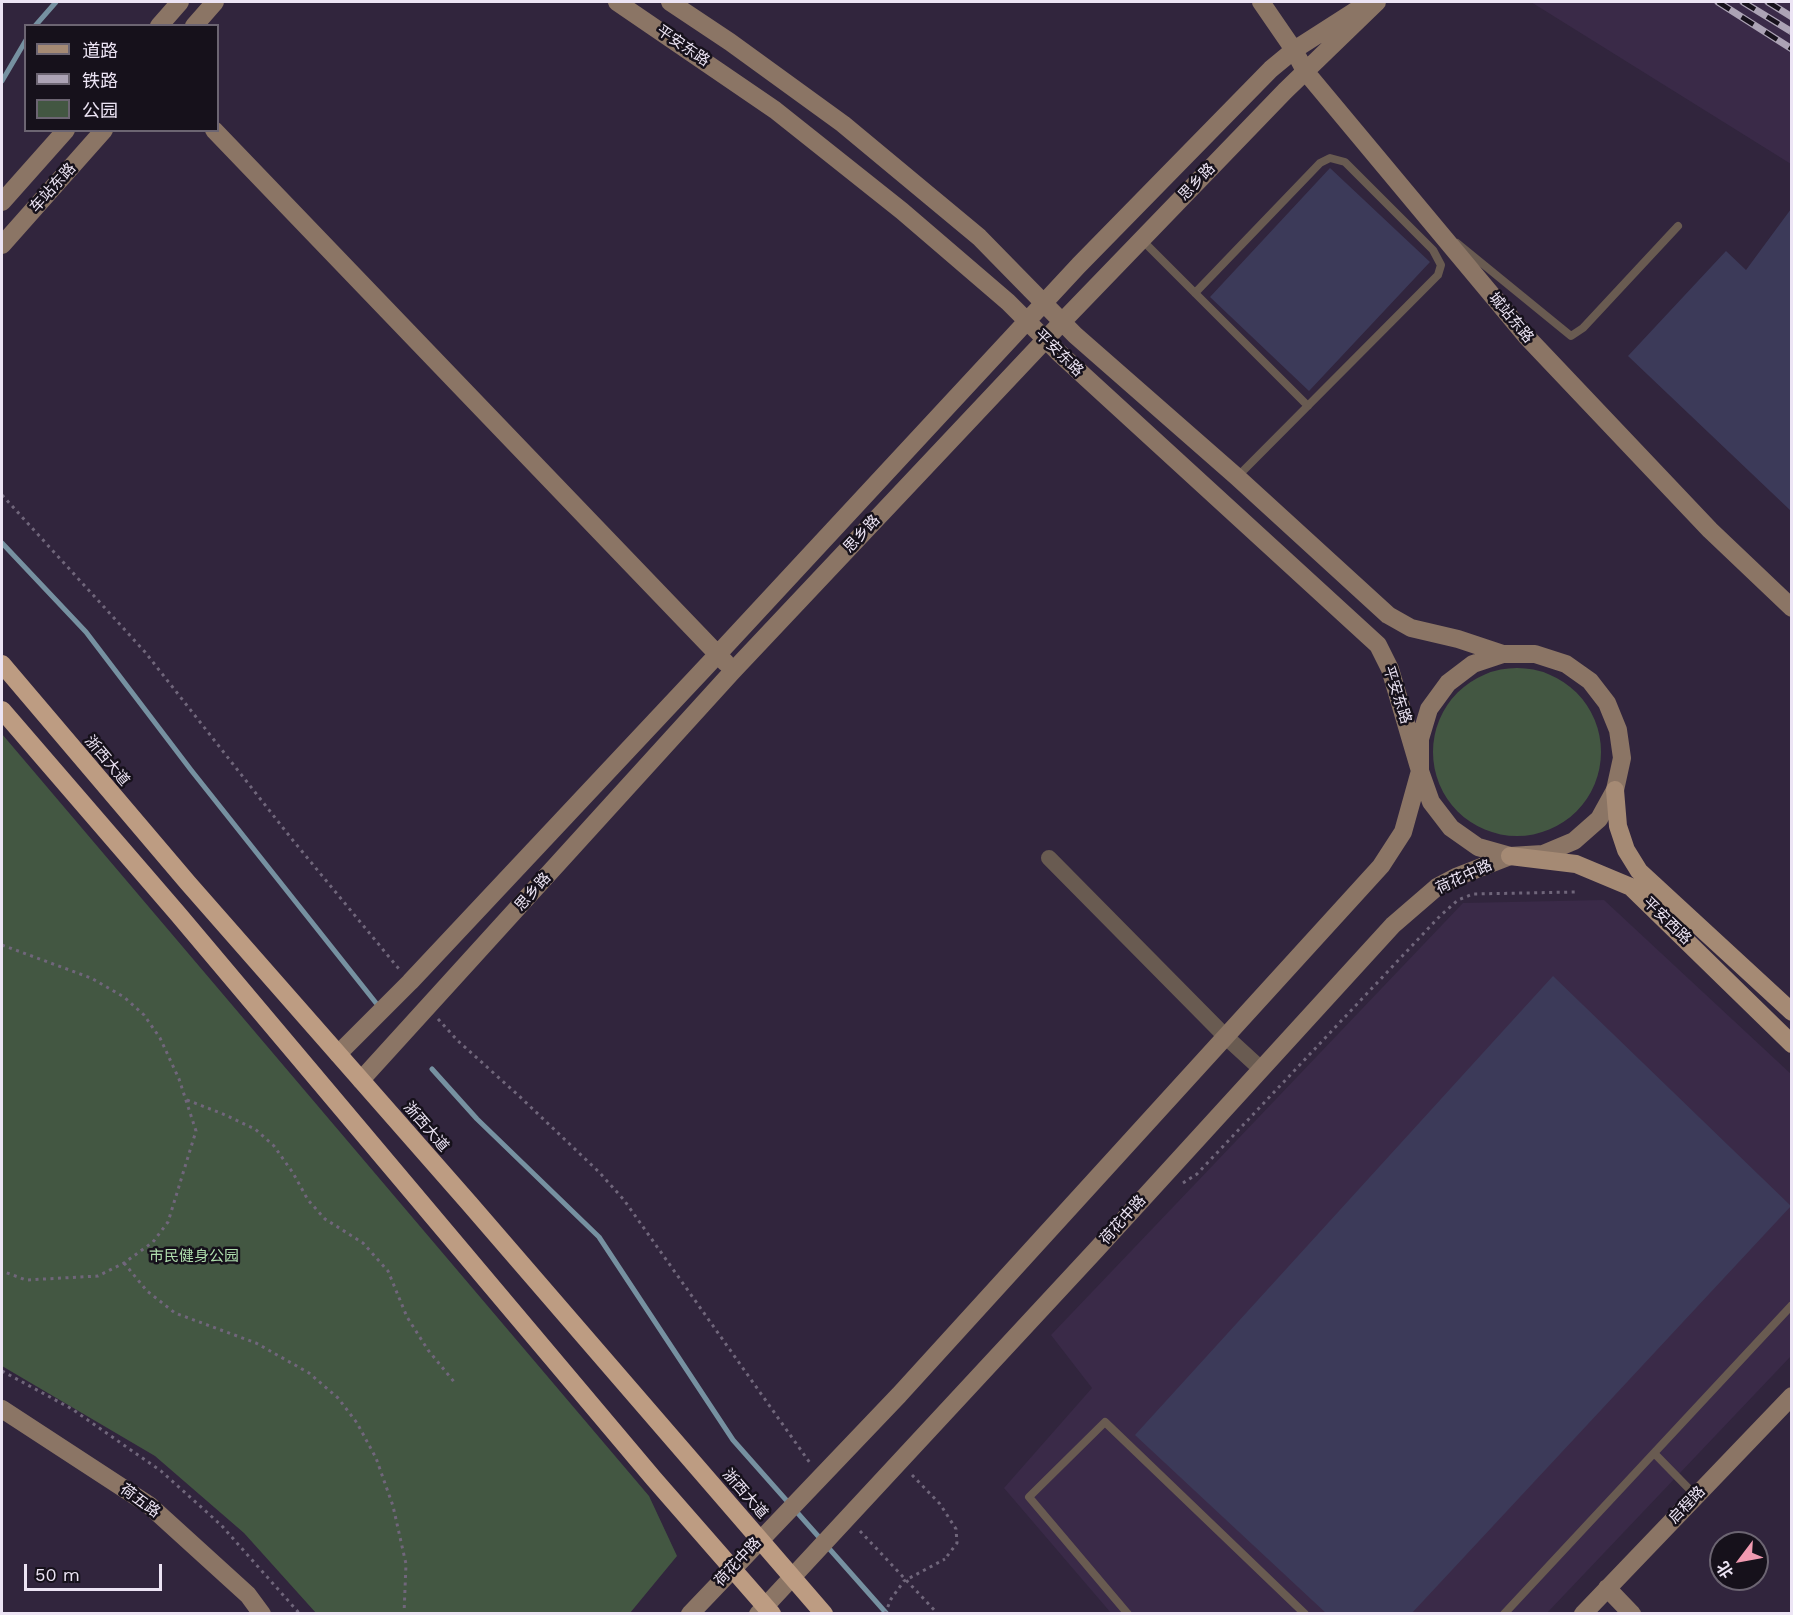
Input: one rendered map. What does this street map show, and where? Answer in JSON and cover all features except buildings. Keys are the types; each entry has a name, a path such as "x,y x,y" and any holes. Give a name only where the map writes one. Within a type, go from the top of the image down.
{"highway":[{"name":"浙西大道","path":"2,664 188,884 824,1614"},
{"path":"2,710 178,914 654,1479 732,1568 765,1611"}],"main road":[{"name":"平安西路","path":"1615,790 1618,826 1626,850 1639,871 1791,1012"},
{"name":"平安西路","path":"1510,856 1576,864 1631,887 1791,1044"}],"street":[{"path":"161,24 180,2"},
{"path":"196,24 215,2"},
{"name":"平安东路","path":"618,2 775,110 902,211 1008,302 1046,340 1378,645 1390,669 1420,771"},
{"name":"平安东路","path":"670,2 730,42 843,124 979,237 1062,322 1388,615 1411,628 1458,639 1503,654"},
{"name":"城站东路","path":"1261,2 1294,50 1305,71 1526,336 1710,530 1791,608"},
{"name":"思乡路","path":"338,1054 410,982 718,654 1026,320 1271,69 1294,50 1370,2"},
{"name":"思乡路","path":"361,1080 732,672 1141,239 1305,71 1377,2"},
{"name":"车站东路","path":"2,202 64,132"},
{"name":"车站东路","path":"2,245 102,132"},
{"path":"216,132 718,654 732,672"},
{"path":"1503,654 1536,654 1566,664 1590,681 1607,703 1618,730 1622,758 1615,790 1599,819 1574,841 1543,854 1510,856 1478,847 1451,828 1431,802 1420,771 1420,739 1429,709 1448,683 1473,664 1503,654"},
{"name":"荷花中路","path":"690,1614 907,1386 1381,866 1403,832 1420,771"},
{"name":"荷花中路","path":"765,1611 812,1555 1394,925 1414,905 1437,888 1510,856"},
{"path":"1049,858 1225,1036 1261,1069"},
{"name":"启程路","path":"1583,1614 1791,1396"},
{"name":"荷五路","path":"2,1409 149,1504 248,1595 262,1614"},
{"path":"1607,1588 1632,1614"}],"lane":[{"path":"1196,293 1320,163 1330,158 1345,162 1433,250 1441,265 1438,275 1237,477"},
{"path":"1429,220 1571,336 1583,328 1678,226"},
{"path":"1141,239 1308,406"},
{"path":"1504,1614 1791,1305"},
{"path":"1128,1614 1029,1497 1105,1422 1305,1614"},
{"path":"1654,1453 1696,1496"}],"path":[{"path":"2,495 146,652 291,838 410,982"},
{"path":"1178,1187 1197,1174 1440,916 1458,900 1473,894 1575,892"},
{"path":"2,945 91,978 124,997 144,1015 160,1038 179,1079 196,1131 168,1222 153,1242 124,1263 98,1276 26,1280 2,1271"},
{"path":"428,1008 458,1041 599,1172 624,1200 816,1481"},
{"path":"186,1100 224,1114 255,1129 274,1146 308,1200 325,1219 363,1244 388,1271 407,1317 428,1350 455,1383"},
{"path":"124,1263 147,1291 175,1312 256,1343 309,1373 338,1398 357,1422 376,1458 393,1506 406,1564 404,1614"},
{"path":"2,1371 72,1409 161,1471 221,1525 300,1614"},
{"path":"885,1614 891,1599 904,1581 945,1559 957,1543 956,1529 940,1504 909,1472"},
{"path":"845,1520 858,1528 938,1614"}],"shaded area":[{"path":"1531,2 1791,2 1791,164"},
{"path":"1604,900 1791,1074 1791,1356 1547,1613 1111,1613 1004,1488 1092,1388 1051,1335 1463,903"}],"green space":[{"path":"1517,668 1549,674 1564,682 1576,693 1587,705 1595,720 1601,752 1595,784 1587,799 1576,811 1564,822 1549,830 1517,836 1485,830 1470,822 1458,811 1447,799 1439,784 1433,752 1439,720 1447,705 1458,693 1470,682 1485,674"},
{"name":"市民健身公园","path":"2,734 649,1496 677,1556 630,1613 316,1613 244,1533 155,1456 2,1366"}],"waterway":[{"path":"37,24 56,2"},
{"path":"2,81 24,43"},
{"path":"2,543 86,632 191,770 376,1003"},
{"path":"432,1069 477,1119 599,1237 733,1440 887,1614"}],"railway":[{"path":"1718,2 1792,49"},
{"path":"1743,2 1792,32"},
{"path":"1768,2 1792,17"}]}
